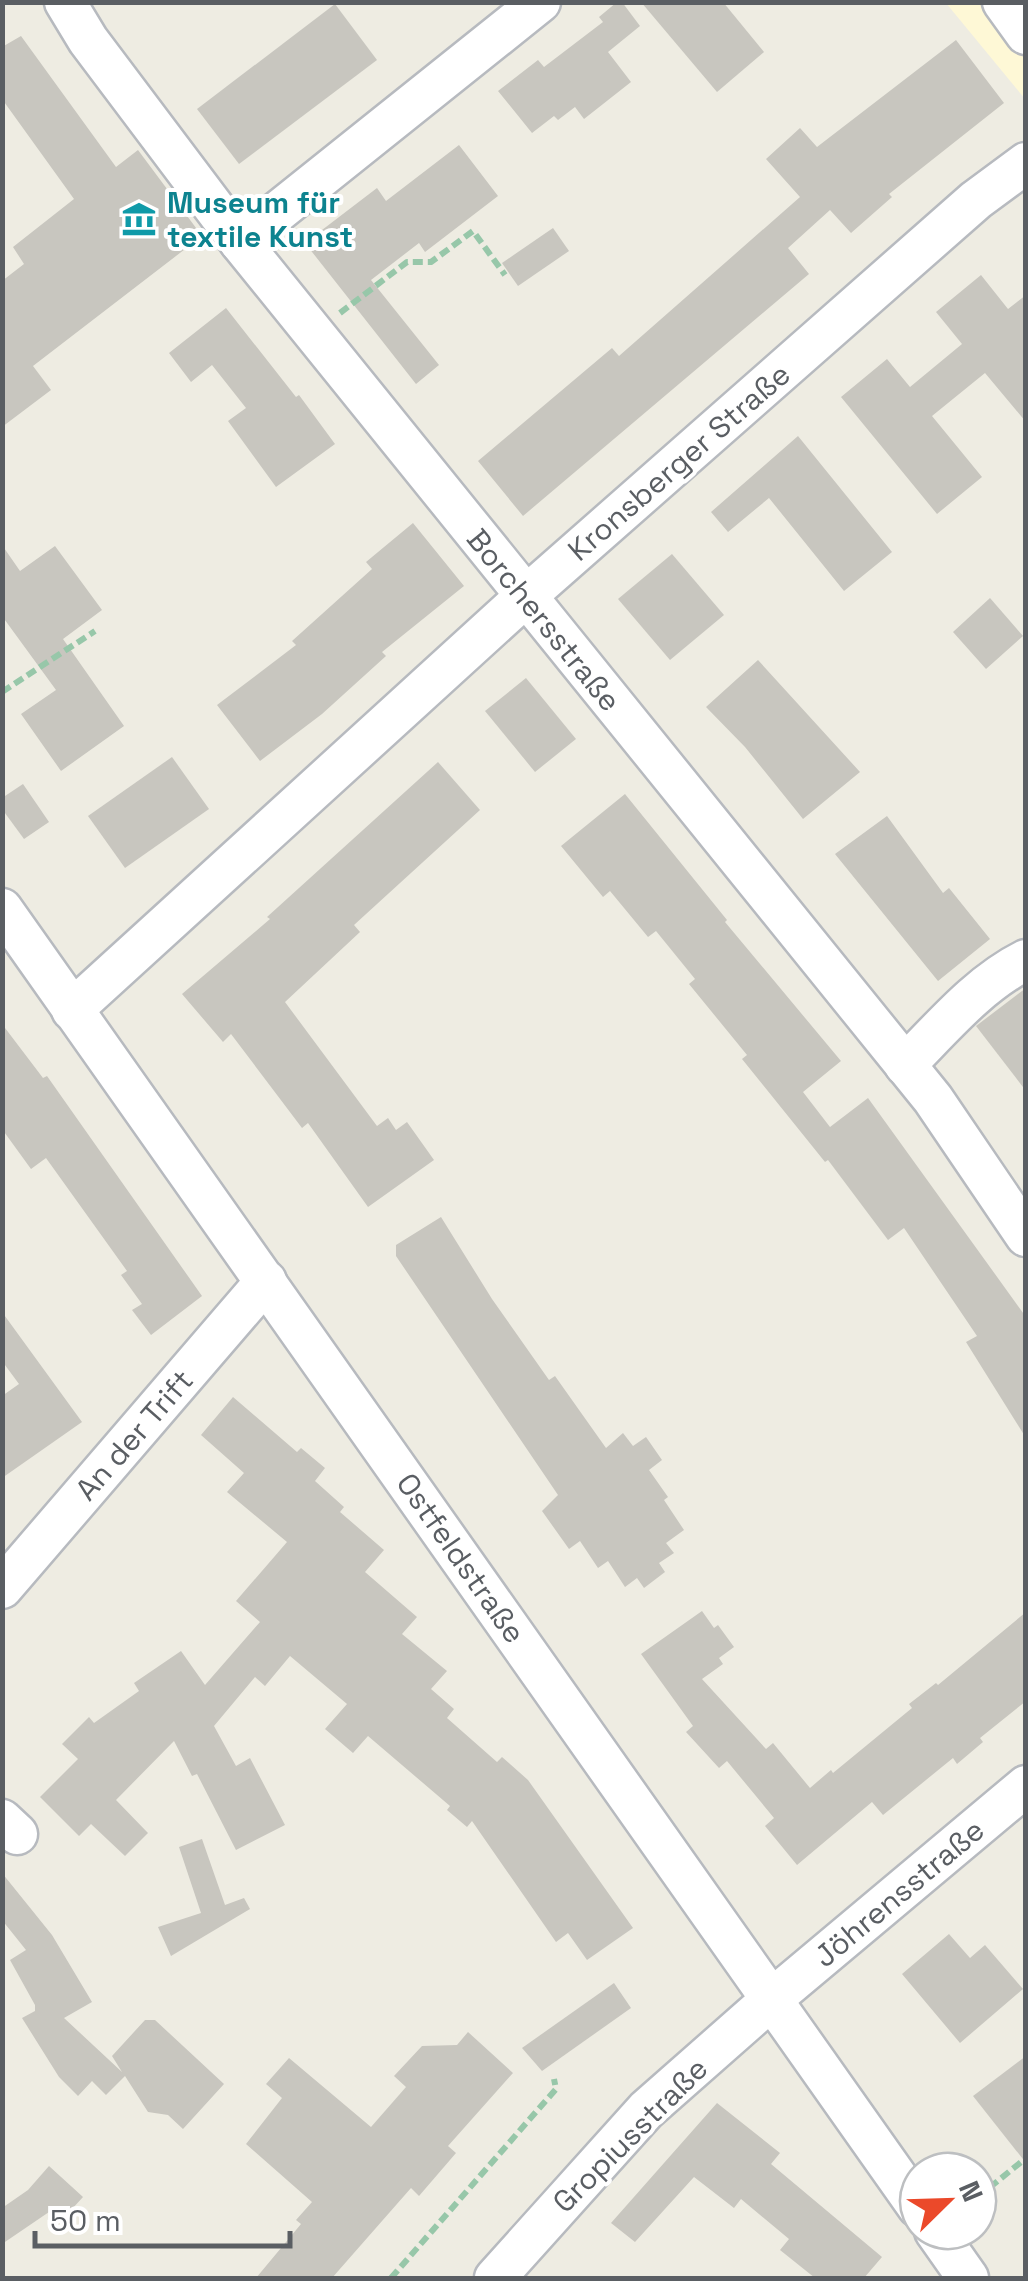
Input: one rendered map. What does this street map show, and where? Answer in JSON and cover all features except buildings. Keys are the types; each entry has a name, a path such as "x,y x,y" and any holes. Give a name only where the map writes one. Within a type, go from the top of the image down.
{"street":[{"name":"Borchersstraße","path":"65,2 88,40 240,242 933,1099 1026,1236"},
{"path":"240,242 540,2"},
{"path":"1003,2 1026,34"},
{"name":"Kronsberger Straße","path":"72,1010 525,597 976,200 1026,162"},
{"name":"Ostfeldstraße","path":"2,909 898,2179"},
{"path":"904,1065 973,997 1006,970 1026,960"},
{"name":"An der Trift","path":"2,1588 266,1281"},
{"name":"Jöhrensstraße","path":"772,1999 1026,1786"},
{"name":"Gropiusstraße","path":"495,2278 646,2110 772,1999"},
{"path":"949,2251 968,2278"}],"path":[{"path":"313,334 407,262 430,262 474,231 505,275"},
{"path":"2,692 95,631"},
{"path":"391,2278 556,2089 554,2079"},
{"path":"998,2181 1026,2158"}],"shaded area":[{"path":"946,3 1025,3 1025,99"}],"place":[{"name":"Museum für textile Kunst","path":"139,219"}]}
